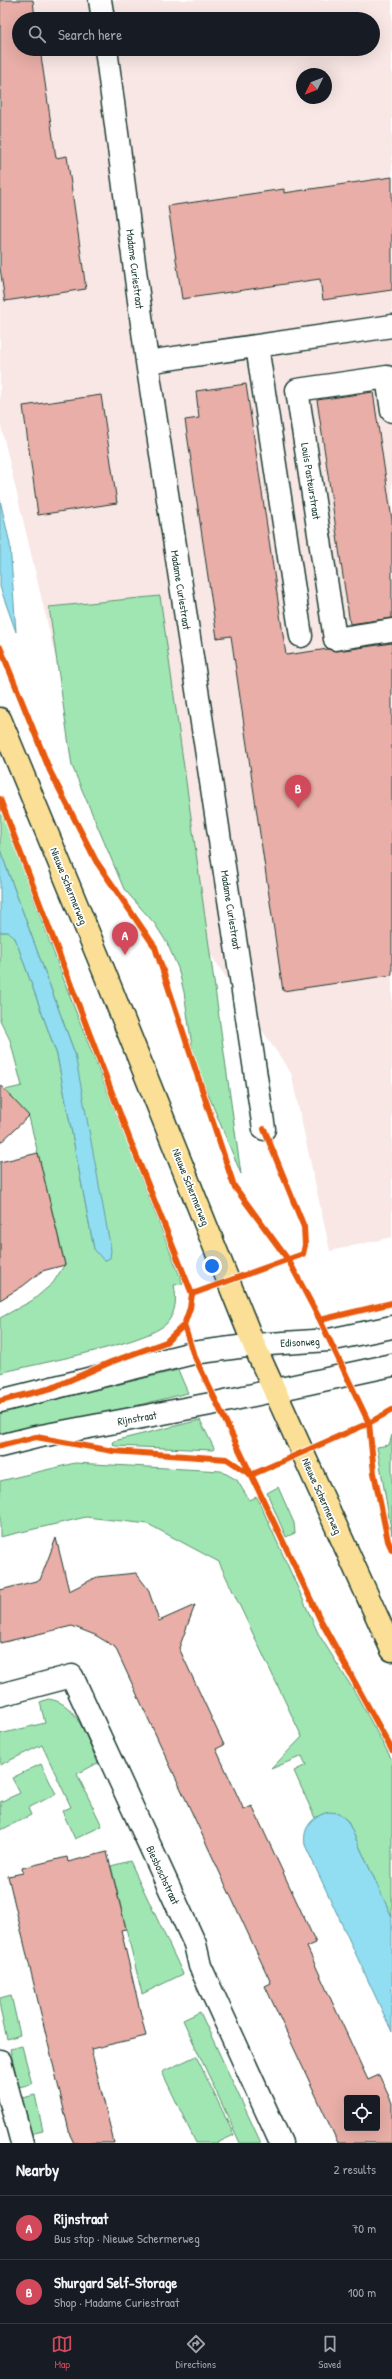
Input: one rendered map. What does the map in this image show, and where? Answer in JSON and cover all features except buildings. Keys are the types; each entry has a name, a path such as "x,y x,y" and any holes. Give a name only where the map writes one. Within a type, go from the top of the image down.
{"main road":[{"name":"Nieuwe Schermerweg","path":"0,718 99,959 254,1345 392,1650"}],"street":[{"path":"100,0 101,12"},
{"name":"Madame Curiestraat","path":"107,56 146,362 264,1130"},
{"path":"146,362 392,326"},
{"path":"257,346 301,636"},
{"name":"Louis Pasteurstraat","path":"392,411 387,376 297,390 335,639 392,630"},
{"name":"Edisonweg","path":"254,1345 329,1340 392,1327"},
{"path":"0,1401 193,1353 254,1345"},
{"path":"274,1391 392,1365"},
{"name":"Rijnstraat","path":"0,1446 36,1437 274,1391"},
{"name":"Biesboschstraat","path":"0,1695 72,1676 196,1944 200,1966 281,2143"},
{"path":"0,2061 22,2143"}],"shaded area":[{"path":"0,0 392,0 392,1237 330,1251 291,1073 80,762 0,422"}],"green space":[{"path":"160,596 241,1174 194,1060 184,992 178,968 167,943 155,924 124,889 72,766 49,607"},
{"path":"0,807 72,1002 183,1284 174,1285 174,1310 167,1323 155,1331 114,1346 0,1373 0,1318 33,1300 53,1283 65,1264 29,1117 5,1090 22,1086 10,1040 0,1020 0,932 8,932 15,938 57,1055 94,1249 75,1054 0,850"},
{"path":"178,1370 188,1393 0,1439 0,1413"},
{"path":"200,1420 214,1448 213,1450 115,1446 113,1444 114,1441"},
{"path":"392,1435 392,1535 377,1447 389,1445"},
{"path":"75,1463 221,1471 237,1480 249,1500 257,1497 318,1633 356,1694 392,1760 392,1917 345,1818 333,1812 320,1815 315,1818 294,1771 306,1765 302,1756 271,1769 302,1737 219,1562 148,1524 86,1517 0,1537 0,1481"},
{"path":"278,1487 294,1523 295,1533 286,1537 267,1493"},
{"path":"48,1699 67,1707 74,1714 85,1733 98,1763 77,1774 102,1826 75,1839 62,1811 71,1807 42,1745 0,1765 0,1734 45,1723 40,1702"},
{"path":"41,1764 56,1794 28,1808 31,1815 1,1830 0,1802 20,1793 12,1778"},
{"path":"130,1861 183,1974 142,1994 111,1866"},
{"path":"11,1995 20,2035 7,2039 0,2009 0,1998"},
{"path":"200,2012 261,2143 240,2143 183,2020"},
{"path":"22,2046 32,2084 19,2087 10,2049"},
{"path":"196,2056 234,2135 217,2143 196,2143 162,2072"},
{"path":"35,2095 43,2131 30,2134 22,2098"}],"water":[{"path":"0,500 10,544 16,632 0,587"},
{"path":"0,850 75,1054 111,1250 110,1258 104,1261 94,1249 57,1055 15,938 8,932 0,932"},
{"path":"329,1812 339,1813 348,1822 392,1917 392,2032 305,1845 305,1833 310,1823 318,1816"}],"cycle path":[{"path":"0,647 50,771 96,861 155,947 234,1186 289,1261 320,1320 369,1423 374,1473 388,1541 392,1550"},
{"path":"0,799 130,1140 192,1294 190,1308 184,1325 166,1342 111,1362 52,1388 0,1401"},
{"path":"192,1294 303,1254 305,1245 304,1227 264,1129"},
{"path":"320,1320 392,1303"},
{"path":"184,1325 193,1353 320,1619 392,1750"},
{"path":"0,1446 36,1437 113,1451 227,1459 251,1475 369,1423 392,1410"}],"place":[{"name":"Shurgard Self-Storage","path":"298,808"},
{"name":"Rijnstraat","path":"125,955"}]}
